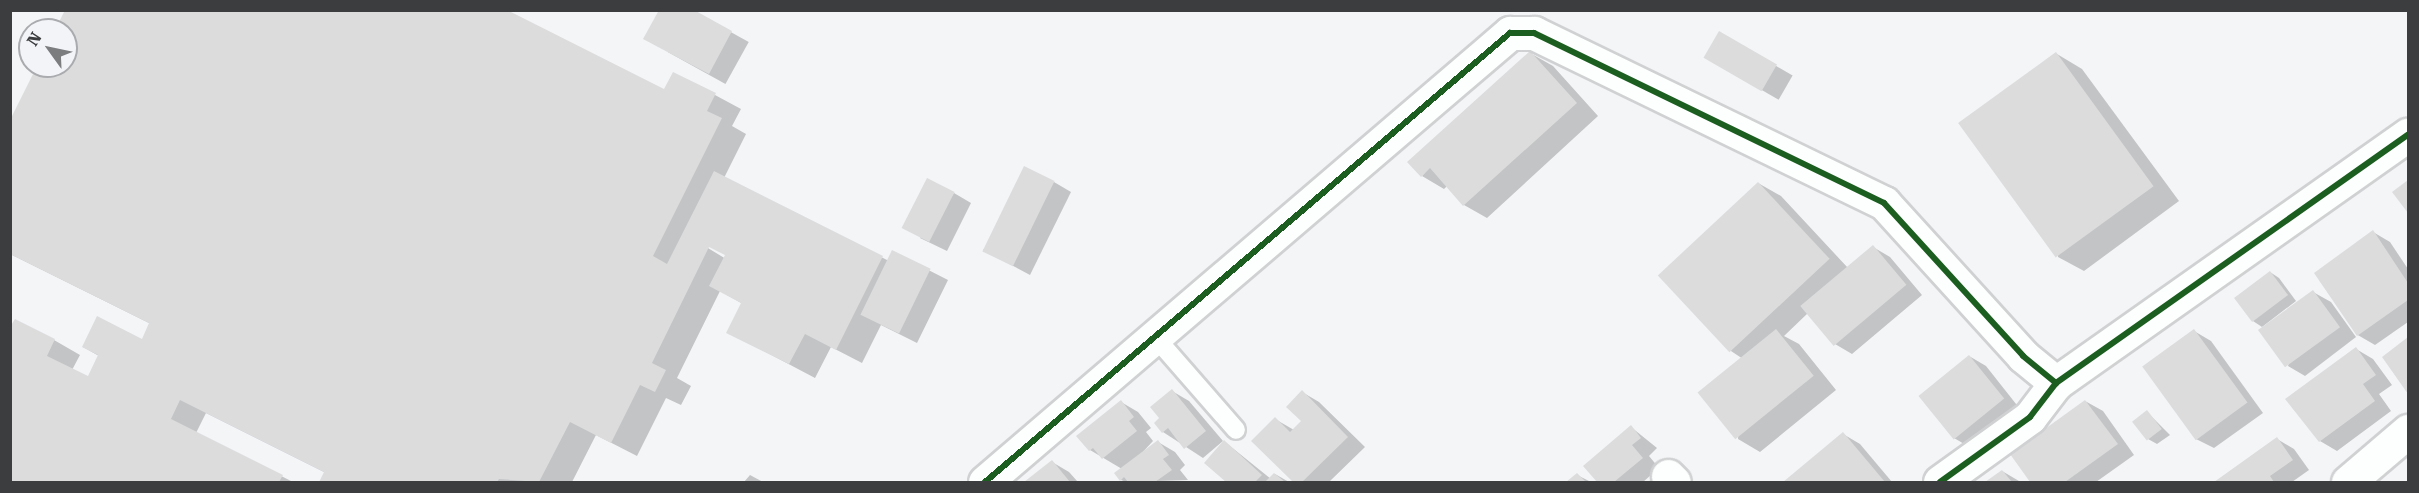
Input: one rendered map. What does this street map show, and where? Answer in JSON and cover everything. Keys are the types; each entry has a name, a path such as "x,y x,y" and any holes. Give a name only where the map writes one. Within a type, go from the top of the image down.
{"street":[{"path":"985,483 1510,33 1534,33 1884,203 2023,356 2056,383"},
{"path":"1940,483 2030,417 2056,383 2409,135"},
{"path":"2348,483 2409,431"}],"lane":[{"path":"1155,337 1236,430"}],"building":[{"path":"65,10 507,10 664,89 673,72 716,93 707,111 722,118 653,256 667,264 714,171 883,256 836,350 805,334 789,364 726,333 741,303 709,286 725,255 709,247 652,363 666,370 655,392 640,385 611,443 570,422 539,482 499,479 497,482 319,482 324,472 180,400 171,419 283,475 279,482 10,482 10,327 15,319 55,339 47,356 88,376 98,355 82,347 97,316 142,339 149,323 10,254 10,120 31,78 78,78 78,18 61,18"},
{"path":"659,10 694,10 732,31 709,74 643,39"},
{"path":"1719,31 1777,64 1762,91 1704,58"},
{"path":"1530,51 1577,103 1463,206 1430,168 1421,177 1407,162"},
{"path":"2056,52 2154,186 2056,257 1958,123"},
{"path":"1024,166 1055,181 1013,266 982,251"},
{"path":"927,178 955,192 929,242 902,228"},
{"path":"2408,180 2408,213 2392,192"},
{"path":"1758,182 1830,259 1729,352 1658,275"},
{"path":"2373,230 2408,283 2408,300 2357,336 2314,273"},
{"path":"1873,245 1906,285 1834,346 1800,306"},
{"path":"892,250 931,269 899,334 860,315"},
{"path":"2270,271 2288,295 2252,322 2234,298"},
{"path":"2313,290 2340,327 2285,367 2258,330"},
{"path":"1776,329 1814,376 1735,439 1698,393"},
{"path":"2194,329 2247,403 2196,440 2142,367"},
{"path":"2408,337 2408,394 2382,357"},
{"path":"2356,347 2376,375 2363,384 2375,401 2319,442 2285,399"},
{"path":"1969,355 2004,399 1954,439 1918,396"},
{"path":"1172,389 1206,431 1184,449 1168,428 1162,433 1154,423 1159,418 1150,407"},
{"path":"1302,390 1348,437 1302,482 1293,482 1251,441 1275,417 1290,432 1301,421 1286,407"},
{"path":"1121,400 1134,417 1129,421 1137,431 1102,459 1093,448 1089,451 1076,436"},
{"path":"2085,400 2118,444 2065,482 2030,482 2010,454"},
{"path":"2147,410 2162,429 2147,441 2132,422"},
{"path":"1631,425 1641,438 1632,445 1643,458 1614,482 1597,482 1583,466"},
{"path":"1843,432 1885,482 1783,482"},
{"path":"2277,437 2293,460 2270,476 2274,482 2214,482"},
{"path":"1158,440 1169,455 1163,459 1172,470 1155,482 1128,482 1124,477 1120,481 1114,473"},
{"path":"1224,440 1262,475 1255,482 1226,482 1204,463"},
{"path":"1052,460 1070,482 1024,482"},
{"path":"2002,470 2012,482 1985,482"},
{"path":"1274,473 1285,482 1265,482"},
{"path":"1577,473 1586,482 1566,482"}],"cycle path":[{"path":"985,482 1510,33 1534,33 1884,203 2023,356 2056,383"},
{"path":"1940,482 2030,417 2056,383 2408,135"}]}
